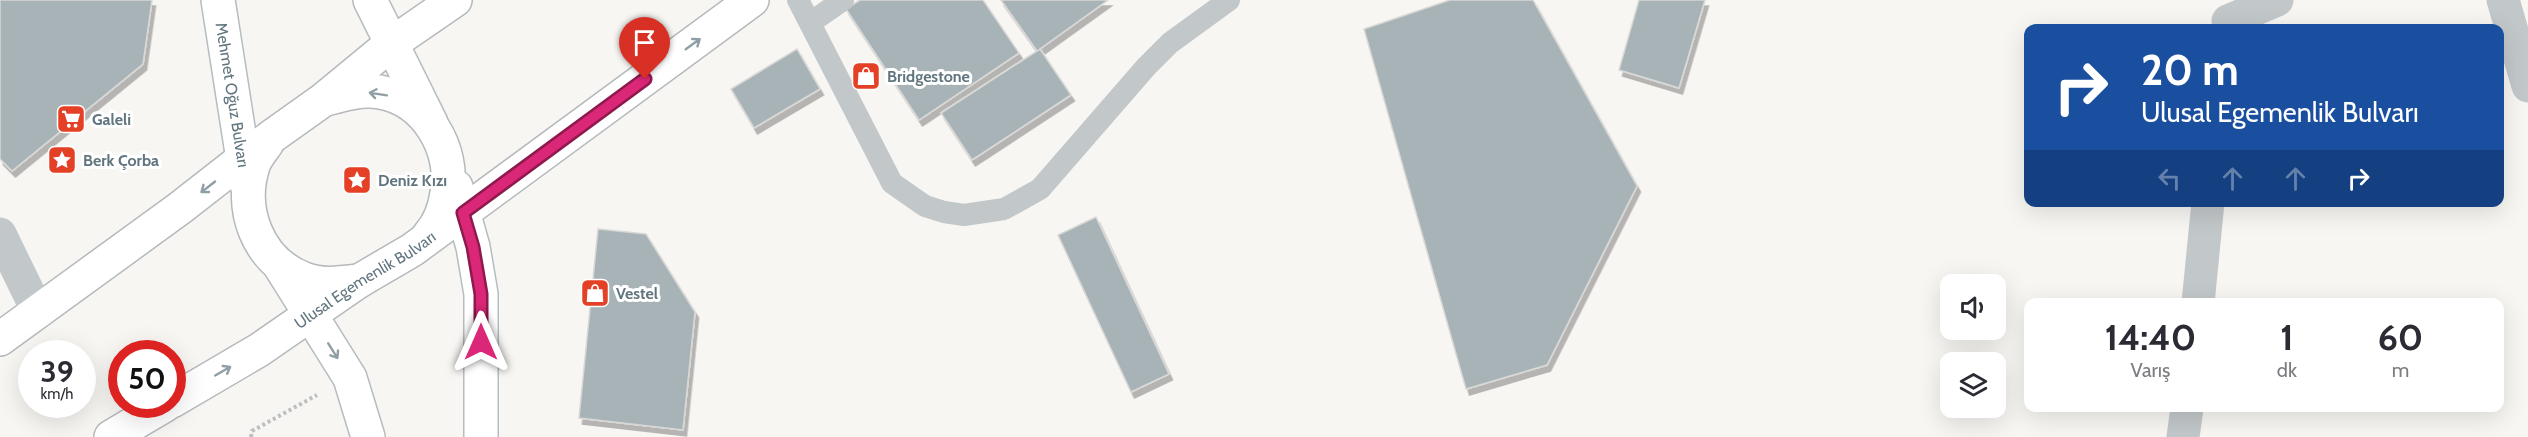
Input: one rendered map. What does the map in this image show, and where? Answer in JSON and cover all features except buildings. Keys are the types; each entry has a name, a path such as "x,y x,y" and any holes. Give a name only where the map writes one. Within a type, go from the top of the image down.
{"main road":[{"name":"Mehmet Oğuz Bulvarı","path":"218,0 245,175"},
{"path":"370,0 438,136 473,247 481,294 481,437"},
{"path":"0,339 180,208 245,175 271,136 323,100 391,44 455,0"},
{"name":"Ulusal Egemenlik Bulvarı","path":"186,393 259,350 359,281 412,250 752,0"},
{"path":"323,100 352,91 381,92 409,104 438,136 450,179 445,207 432,231 412,250"},
{"path":"245,175 250,220 261,245 280,266 350,378 368,437"},
{"path":"280,266 304,279 313,281 332,284 359,281"},
{"path":"111,437 143,418"}],"street":[{"path":"2227,16 2277,0"},
{"path":"2503,0 2528,86"},
{"path":"2198,298 2208,207"},
{"path":"0,234 38,312"},
{"path":"2184,437 2187,412"}],"lane":[{"path":"798,0 892,183 925,206 964,215 1004,209 1040,189 1154,59 1203,17 1229,0"},
{"path":"810,23 843,0"}],"path":[{"path":"251,437 252,431 321,394"}],"place":[{"name":"Bridgestone","path":"866,76"},
{"name":"Galeli","path":"71,119"},
{"name":"Berk Çorba","path":"62,160"},
{"name":"Deniz Kızı","path":"357,180"},
{"name":"Vestel","path":"595,293"}],"route":[{"path":"481,342 481,294 473,247 463,213 645,79"}]}
